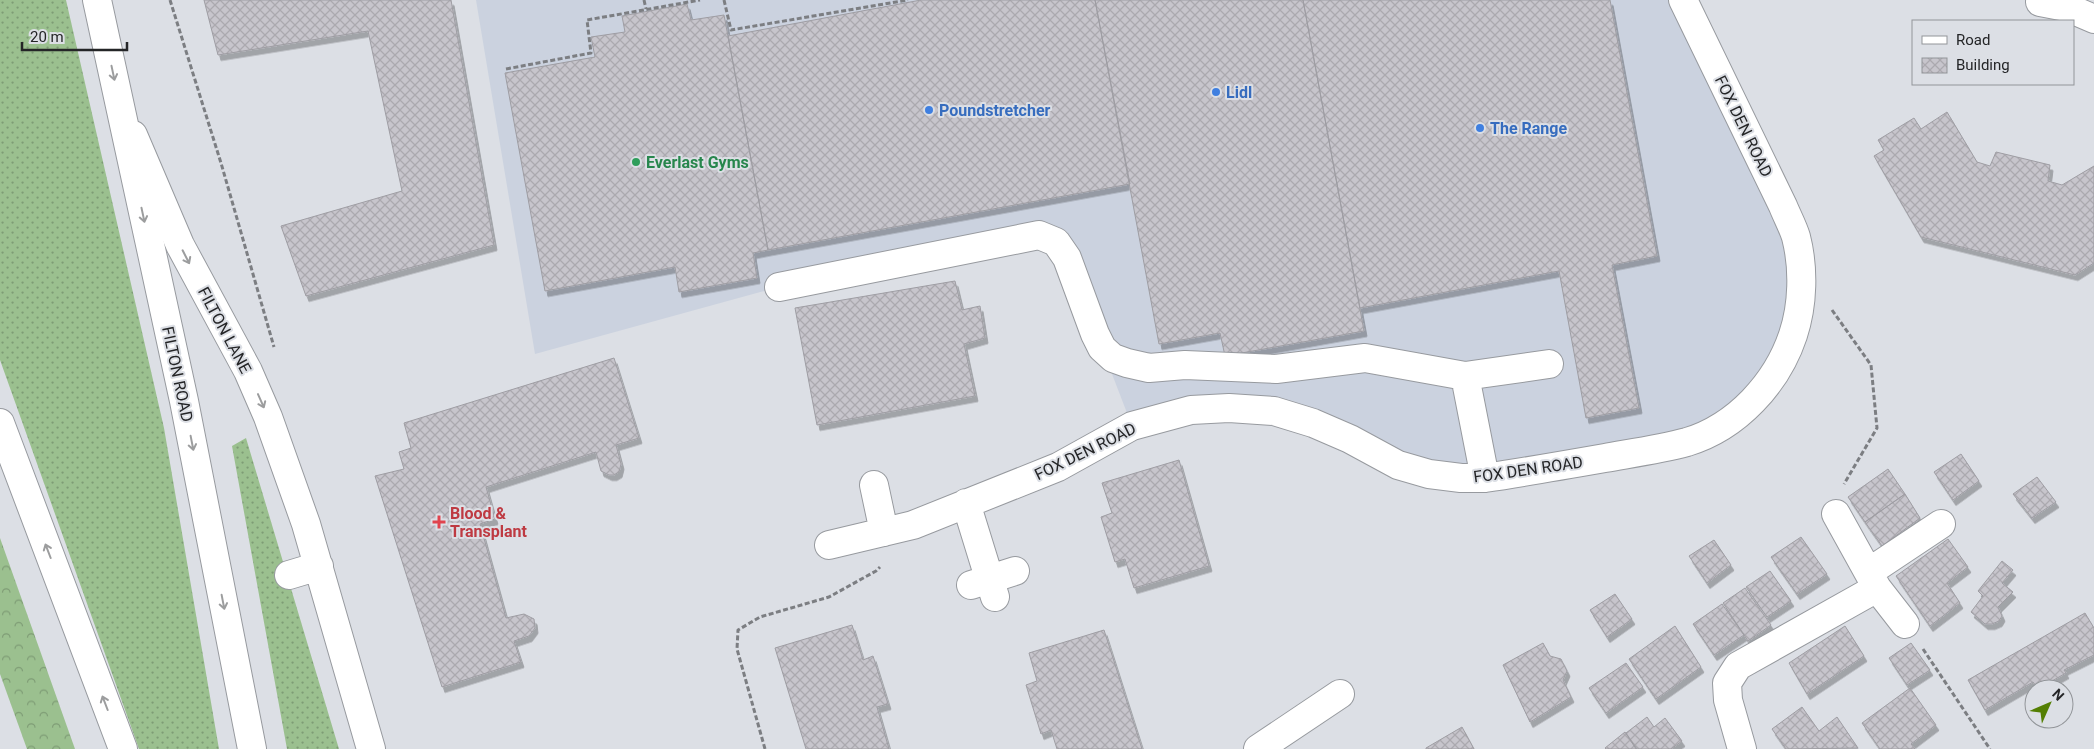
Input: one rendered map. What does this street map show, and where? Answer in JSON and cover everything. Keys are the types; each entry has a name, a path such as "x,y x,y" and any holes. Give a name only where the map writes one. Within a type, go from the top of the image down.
{"street":[{"name":"FILTON ROAD","path":"97,0 184,401 252,749"},
{"name":"FOX DEN ROAD","path":"829,544 913,526 1058,467 1132,426 1191,410 1229,408 1274,411 1320,426 1350,439 1398,465 1429,474 1461,478 1485,478 1658,449 1688,441 1728,421 1756,398 1783,360 1790,345 1799,313 1801,267 1796,235 1682,0"},
{"path":"2059,8 2094,19"},
{"name":"FILTON LANE","path":"118,99 180,244 248,372 286,463 319,566 371,749"},
{"path":"779,287 1039,235 1056,242 1067,258 1102,348 1114,358 1127,363 1149,368 1185,365 1276,369 1366,358 1465,376 1549,364"},
{"path":"1465,376 1485,478"},
{"path":"0,423 123,749"},
{"path":"874,485 884,532"},
{"path":"966,503 985,587 1015,571"},
{"path":"1836,514 1873,580 1905,624"},
{"path":"1742,749 1728,700 1727,683 1738,666 1873,580 1941,524"},
{"path":"288,575 319,566"},
{"path":"1270,746 1340,694"}],"path":[{"path":"170,0 221,163 276,354"},
{"path":"644,0 646,10"},
{"path":"506,69 590,53 587,20 700,0"},
{"path":"724,0 731,30 908,0"},
{"path":"1801,267 1871,366 1877,428 1844,481 1836,514"},
{"path":"764,749 737,649 738,630 760,618 829,597 876,572 882,564"},
{"path":"1905,624 1990,749"}],"shaded area":[{"path":"476,0 1683,0 1783,206 1799,313 1728,421 1461,478 1274,411 1132,426 1102,348 1056,242 779,287 535,354"}],"green space":[{"path":"0,0 66,0 164,428 219,749 139,749 0,360"},
{"path":"246,438 339,749 287,749 232,446"},
{"path":"0,538 75,749 27,749 0,674"}],"building":[{"path":"204,0 451,0 494,245 306,296 281,226 402,191 368,31 218,55"},
{"name":"Poundstretcher","path":"921,0 1095,0 1130,184 768,250 728,36"},
{"name":"Lidl","path":"1095,0 1303,0 1364,331 1225,356 1220,333 1159,344"},
{"name":"The Range","path":"1303,0 1610,0 1657,256 1612,265 1639,408 1586,418 1559,271 1360,308"},
{"name":"Everlast Gyms","path":"687,4 691,20 724,15 768,250 753,253 757,278 679,292 675,267 545,291 505,73 595,57 591,37 625,32 622,16"},
{"path":"1947,112 1977,162 1990,166 1996,152 2050,165 2048,181 2062,185 2094,166 2094,263 2075,275 1921,237 1874,156 1884,150 1878,140 1914,118 1921,129"},
{"path":"955,281 962,310 980,306 985,338 964,344 975,396 817,425 795,308"},
{"name":"Blood & Transplant","path":"614,358 639,438 616,445 621,464 619,472 614,475 601,471 596,452 486,487 495,519 480,524 506,618 524,614 534,619 535,628 529,636 514,641 521,662 442,687 375,476 404,469 399,452 411,448 404,423"},
{"path":"1961,454 1979,481 1953,500 1934,472"},
{"path":"1179,460 1209,566 1134,588 1125,559 1115,562 1101,517 1112,513 1102,483"},
{"path":"1888,469 1905,494 1865,522 1848,497"},
{"path":"2037,477 2056,502 2032,518 2013,494"},
{"path":"1905,494 1920,518 1882,546 1865,522"},
{"path":"1801,537 1827,574 1797,594 1771,557"},
{"path":"1948,539 1968,567 1947,583 1960,603 1930,626 1896,576"},
{"path":"1714,540 1731,565 1707,583 1689,556"},
{"path":"2002,561 2013,570 2002,583 2013,592 1998,607 2002,616 1999,621 1985,624 1971,612 1983,596 1978,591"},
{"path":"1770,571 1791,601 1767,617 1746,587"},
{"path":"1745,588 1771,625 1748,641 1723,603"},
{"path":"1615,594 1632,619 1607,637 1590,610"},
{"path":"1722,604 1744,635 1714,655 1693,624"},
{"path":"2085,613 2094,628 2094,655 2064,670 2066,673 2056,679 2024,679 2024,687 1985,710 1968,680"},
{"path":"852,625 863,660 873,656 888,704 877,707 889,749 806,749 775,648"},
{"path":"1675,626 1701,667 1656,699 1629,659"},
{"path":"1845,626 1864,656 1807,694 1789,663"},
{"path":"1104,630 1142,749 1057,749 1051,730 1041,734 1026,685 1037,681 1029,653"},
{"path":"1543,643 1550,656 1561,659 1567,671 1563,680 1571,697 1530,722 1503,665"},
{"path":"1911,643 1930,670 1907,685 1889,658"},
{"path":"1626,663 1643,687 1606,713 1589,688"},
{"path":"1910,688 1936,725 1911,744 1915,749 1880,749 1862,723"},
{"path":"1802,707 1819,731 1837,717 1858,748 1786,749 1772,729"},
{"path":"1647,717 1654,727 1665,718 1682,741 1671,749 1637,749 1626,733"},
{"path":"1462,727 1474,749 1426,749 1426,748"},
{"path":"1625,732 1636,749 1605,748"}],"place":[{"name":"Lidl","path":"1216,92"},
{"name":"Poundstretcher","path":"929,110"},
{"name":"The Range","path":"1480,128"},
{"name":"Everlast Gyms","path":"636,162"},
{"name":"Blood & Transplant","path":"439,522"}]}
